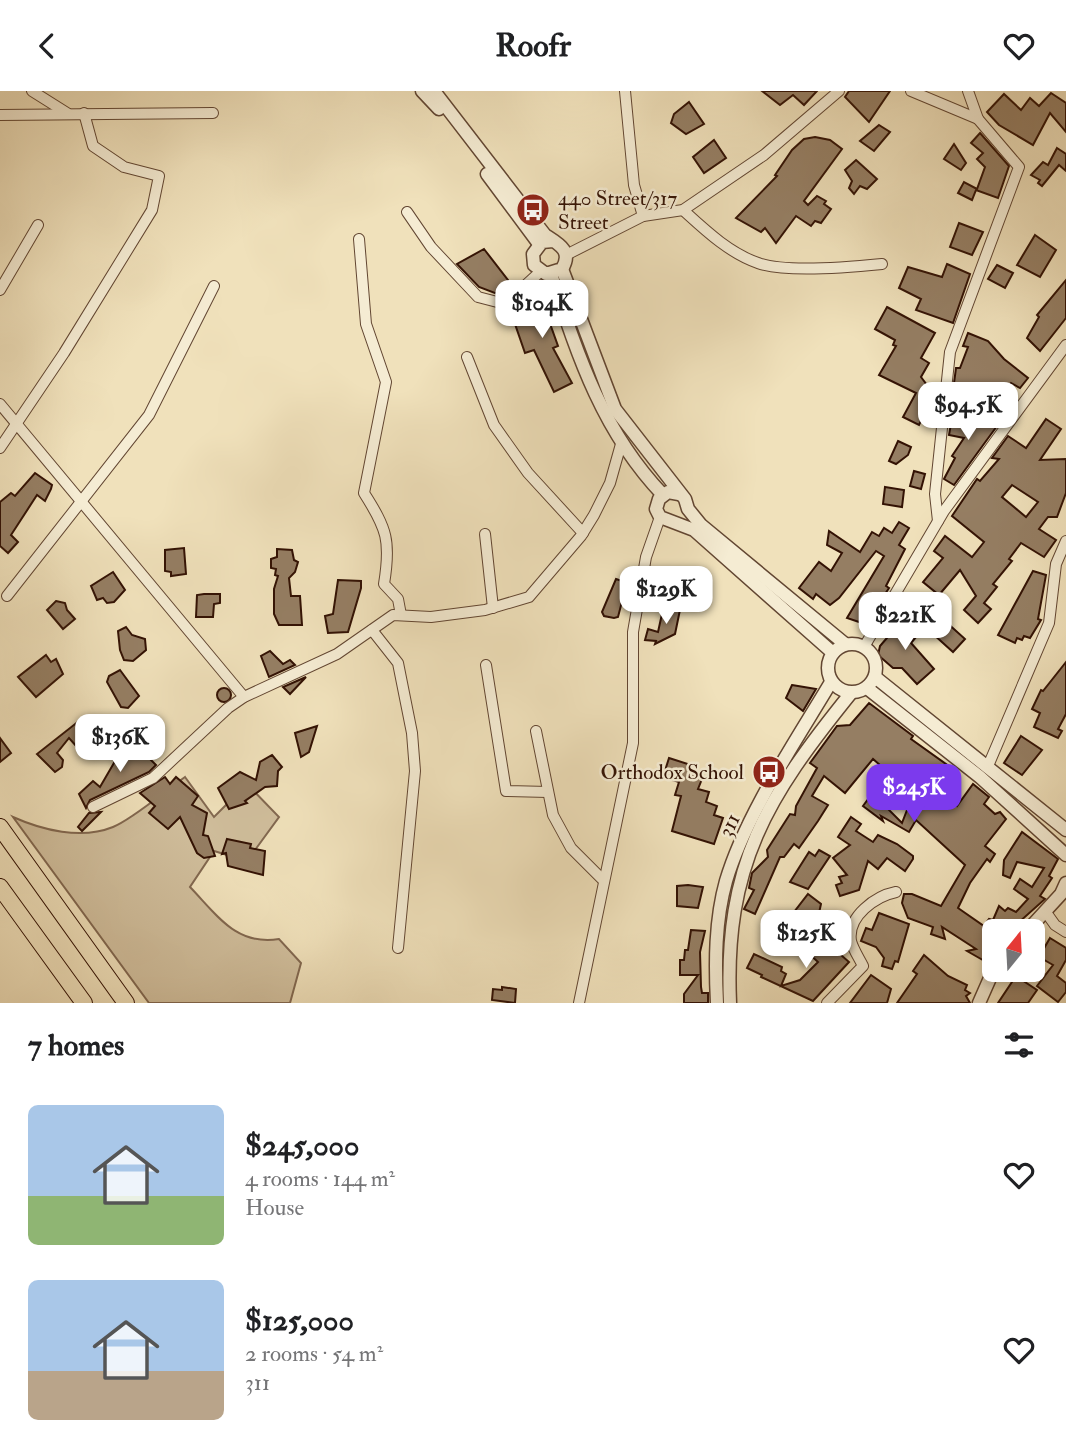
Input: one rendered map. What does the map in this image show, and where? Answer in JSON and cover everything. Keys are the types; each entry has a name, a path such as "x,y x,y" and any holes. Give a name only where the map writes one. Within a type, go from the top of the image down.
{"highway":[{"path":"0,827 126,1003"},
{"path":"0,887 84,1003"}],"street":[{"path":"32,91 67,113"},
{"path":"422,91 441,111 539,244"},
{"path":"434,91 545,235 561,245 566,255"},
{"path":"625,91 634,185 643,216"},
{"path":"407,212 431,247 478,297 505,303 551,272 566,255 643,216 683,210 764,155 839,91"},
{"path":"911,91 978,119"},
{"path":"938,521 936,494 950,352 1019,167 978,119 968,91"},
{"path":"0,448 152,210 159,176 124,167 93,146 84,113"},
{"path":"0,115 213,113"},
{"path":"683,210 716,240 759,264 828,269 882,264"},
{"path":"0,290 38,225"},
{"path":"359,239 366,324 386,382 364,493 385,525 388,559 384,584 398,599 401,615"},
{"path":"539,244 553,241"},
{"path":"539,244 533,260 551,272 615,409 685,499 688,509 701,525 845,645 864,647 875,660 871,683"},
{"path":"551,272 569,331 608,425 642,473 663,495 679,494"},
{"path":"7,596 149,415 214,286"},
{"path":"864,647 938,521 1066,345"},
{"path":"467,357 494,425 528,473 583,533"},
{"path":"0,404 244,697"},
{"path":"93,807 153,778 228,708 244,697 337,654 393,615 431,617 493,608 529,597 583,533 610,484 621,444"},
{"path":"579,1003 602,879 633,743 633,632 646,557 660,517 657,504 663,495"},
{"path":"678,522 688,509"},
{"path":"660,517 669,523 678,522 694,530 833,653"},
{"path":"485,534 493,608"},
{"path":"988,766 1049,623 1056,564 1066,541"},
{"path":"372,630 398,663 413,746 415,771 398,948"},
{"path":"845,645 833,653 827,669 831,682 837,688 851,693 871,683"},
{"path":"486,665 506,791 548,792"},
{"name":"311","path":"717,1003 715,965 726,881 739,848 783,762 831,682"},
{"path":"871,683 988,766 1066,830"},
{"path":"871,683 1065,848"},
{"name":"311","path":"730,1003 730,927 737,887 757,830 806,749 851,693"},
{"path":"536,730 553,814 571,848 602,879"},
{"path":"1038,919 1066,883"},
{"path":"827,1003 863,966 851,939 855,922 871,901 896,892"},
{"path":"1045,911 1055,925 1066,932"},
{"path":"979,1003 988,982"}],"shaded area":[{"path":"185,777 214,817 247,784 279,817 247,861 214,851 190,887 228,926 251,938 279,939 301,963 290,1003 149,1003 13,817 62,832 101,831 130,818"}],"building":[{"path":"762,91 817,91 804,105 793,95 780,105"},
{"path":"849,91 890,91 869,122 845,97"},
{"path":"1051,93 1066,103 1066,132 1050,113 1033,145 999,125 987,112 1004,94 1021,110 1030,98 1039,106"},
{"path":"689,102 704,124 686,134 671,123 674,114"},
{"path":"879,125 890,132 874,151 860,141"},
{"path":"980,133 1009,166 998,198 976,190 972,200 958,193 964,182 977,189 985,167 977,159 983,153 971,143"},
{"path":"815,137 830,140 842,149 804,201 808,205 817,196 826,201 824,204 831,209 821,223 815,221 811,226 796,216 776,243 765,228 761,232 736,218 777,176 775,175 792,150 804,139"},
{"path":"714,140 726,158 704,173 693,157"},
{"path":"954,144 966,163 961,170 944,159"},
{"path":"1057,148 1066,154 1066,171 1059,165 1042,186 1038,183 1040,180 1031,175 1043,162 1048,165"},
{"path":"856,160 877,179 867,189 860,186 854,194 849,188 852,181 845,170"},
{"path":"959,223 983,232 972,255 950,247"},
{"path":"1035,235 1056,250 1040,277 1017,265"},
{"path":"484,249 511,284 502,289 504,293 500,295 479,287 457,264"},
{"path":"947,264 970,274 953,323 916,310 921,299 899,288 908,267 942,277"},
{"path":"997,265 1013,273 1005,288 988,279"},
{"path":"1066,280 1066,318 1040,351 1027,338 1039,317 1037,315"},
{"path":"546,296 554,315 548,318 558,346 553,348 572,383 554,392 534,350 525,353 515,324 515,318 523,315 522,305"},
{"path":"887,307 935,333 921,358 929,363 921,377 933,393 926,404 934,409 929,417 924,415 919,425 903,417 916,393 879,375 896,346 893,345 895,340 875,329"},
{"path":"968,333 988,341 1004,359 1028,378 1020,388 1011,383 1006,391 1008,393 987,417 969,402 973,396 960,391 954,383 956,368 960,368 968,347 963,346"},
{"path":"957,413 987,418 997,426 954,485 944,479 955,458 952,456 964,438 949,435 952,418 955,419"},
{"path":"1046,419 1061,429 1040,460 1066,459 1066,493 1057,517 1048,517 1039,529 1056,540 1044,557 1021,543 1009,559 1012,561 993,584 997,587 984,603 991,609 978,623 964,610 976,596 960,570 939,595 923,582 943,558 934,551 945,536 972,557 984,542 952,516 977,479 980,481 999,459 992,458 1008,436 1026,448","holes":["1012,485 1038,502 1026,517 1002,497"]},
{"path":"898,441 911,447 908,455 896,464 889,461"},
{"path":"914,471 925,474 921,489 910,486"},
{"path":"35,473 52,485 51,489 45,501 37,495 11,535 18,542 8,553 0,546 0,502 11,493 15,496"},
{"path":"885,487 904,490 902,507 883,504"},
{"path":"899,522 909,528 899,545 905,549 886,586 889,588 865,624 847,618 884,556 876,551 839,598 830,605 816,594 813,599 799,588 819,562 831,571 842,553 827,545 829,531 860,552 872,532 879,536 884,528 892,533"},
{"path":"184,548 186,574 171,576 171,572 165,571 165,550"},
{"path":"277,549 292,550 294,560 298,562 295,572 289,578 291,596 300,596 302,625 279,625 274,614 274,589 278,576 275,575 276,569 271,568 271,559 277,557"},
{"path":"1033,571 1046,575 1038,619 1041,620 1030,638 1017,638 1015,643 998,635"},
{"path":"113,572 125,590 114,602 107,603 103,598 97,600 91,586"},
{"path":"616,579 625,582 626,586 618,617 614,618 604,616 602,612"},
{"path":"338,580 361,581 361,588 348,632 328,633 325,616 333,614"},
{"path":"220,594 220,603 214,604 213,617 196,617 197,595"},
{"path":"56,601 65,603 75,619 63,629 47,610"},
{"path":"673,603 681,605 675,634 655,644 656,641 645,640 648,629 658,632 662,614 668,615"},
{"path":"905,617 921,631 911,643 934,669 917,684 902,668 893,668 878,655 880,646"},
{"path":"945,621 965,639 953,652 933,634"},
{"path":"126,627 132,635 145,639 146,650 133,661 124,660 120,650 118,631"},
{"path":"270,651 283,664 290,660 295,665 269,677 261,656"},
{"path":"46,655 51,662 56,659 63,674 36,697 18,677"},
{"path":"1066,662 1066,714 1058,729 1062,731 1058,738 1034,727 1040,713 1032,709 1041,690 1043,691"},
{"path":"120,670 139,696 128,708 121,707 107,682 109,676"},
{"path":"306,677 290,694 283,687"},
{"path":"792,685 816,689 803,711 786,698"},
{"path":"224,688 229,690 229,700 224,702 219,700 217,695 219,690"},
{"path":"869,703 913,736 911,739 953,769 950,771 955,776 940,792 957,806 973,784 989,797 984,804 995,814 1000,812 1006,819 985,846 995,854 990,862 987,859 970,883 958,908 982,925 982,960 967,951 976,949 942,927 945,939 931,934 933,927 908,918 902,903 904,894 912,894 941,906 965,865 916,820 909,832 881,816 883,821 863,806 888,772 873,759 845,793 824,776 812,796 828,805 799,848 794,844 784,857 780,857 755,914 744,909 754,890 749,888 752,873 768,857 767,850 790,814 795,815 796,806 817,768 810,763 837,726 850,725","holes":["915,777 928,785 924,806 912,797 902,823 883,804 893,791 903,798"]},
{"path":"84,717 93,727 92,735 78,748 69,738 57,753 63,760 62,767 55,772 37,754"},
{"path":"317,726 309,752 301,757 295,733"},
{"path":"1021,736 1042,750 1022,775 1004,763"},
{"path":"0,738 11,753 0,762"},
{"path":"129,746 139,753 142,751 156,765 149,772 90,800 86,808 79,794 93,781 100,787 118,756"},
{"path":"272,755 282,767 278,771 277,786 265,787 245,801 247,803 229,809 218,788 240,772 256,780 260,762"},
{"path":"669,758 697,767 694,777 702,779 698,789 709,792 706,802 717,806 714,815 723,818 714,844 672,831 681,796 675,795 679,782 663,777"},
{"path":"165,777 170,784 176,777 198,796 192,805 207,813 203,835 208,836 215,856 204,858 197,853 180,817 168,829 149,813 155,806 140,793"},
{"path":"101,812 82,831 78,827 89,813"},
{"path":"851,817 861,824 856,831 873,842 878,835 897,844 913,856 913,859 905,871 887,858 878,869 868,861 859,890 840,896 836,885 842,883 839,877 847,875 833,858 850,845 838,837"},
{"path":"1022,832 1058,859 1049,876 1052,878 1040,896 1045,899 1022,919 993,919 999,906 1005,911 1008,908 1016,912 1028,899 1014,889 1020,879 1032,887 1044,868 1017,862 1010,878 1003,875 1004,860"},
{"path":"227,839 251,844 250,848 265,851 263,875 228,866 226,853 222,854"},
{"path":"819,850 830,856 808,889 790,882 809,852 815,856"},
{"path":"677,886 703,887 698,908 677,906"},
{"path":"808,894 821,904 819,913 791,952 782,948 781,942 793,923 791,916"},
{"path":"879,913 909,924 898,962 895,961 892,969 882,966 884,958 876,947 861,941 866,928 872,930"},
{"path":"691,930 705,931 700,952 701,987 702,993 708,993 708,1003 684,1003 684,994 698,975 680,975 680,960 684,960 685,950 688,950"},
{"path":"824,933 835,943 833,948 849,962 813,1001 761,977 762,975 747,968 754,954 782,967 781,971 786,974 781,986 800,980 818,962 807,952"},
{"path":"1050,938 1066,948 1066,960 1057,976 1066,983 1066,992 1058,1002 1037,986 1040,982 1045,982 1045,976 1053,965 1045,960 1045,947"},
{"path":"924,955 948,976 967,985 965,990 970,993 966,996 970,1003 897,1003 917,974 913,971"},
{"path":"871,975 891,989 887,1003 850,1003"},
{"path":"1012,982 1025,982 1037,990 1028,1003 998,1003"},
{"path":"502,987 516,989 515,1003 492,1000 493,989 502,990"}],"place":[{"name":"440 Street/317 Street","path":"533,210"},
{"name":"Orthodox School","path":"769,772"}]}
